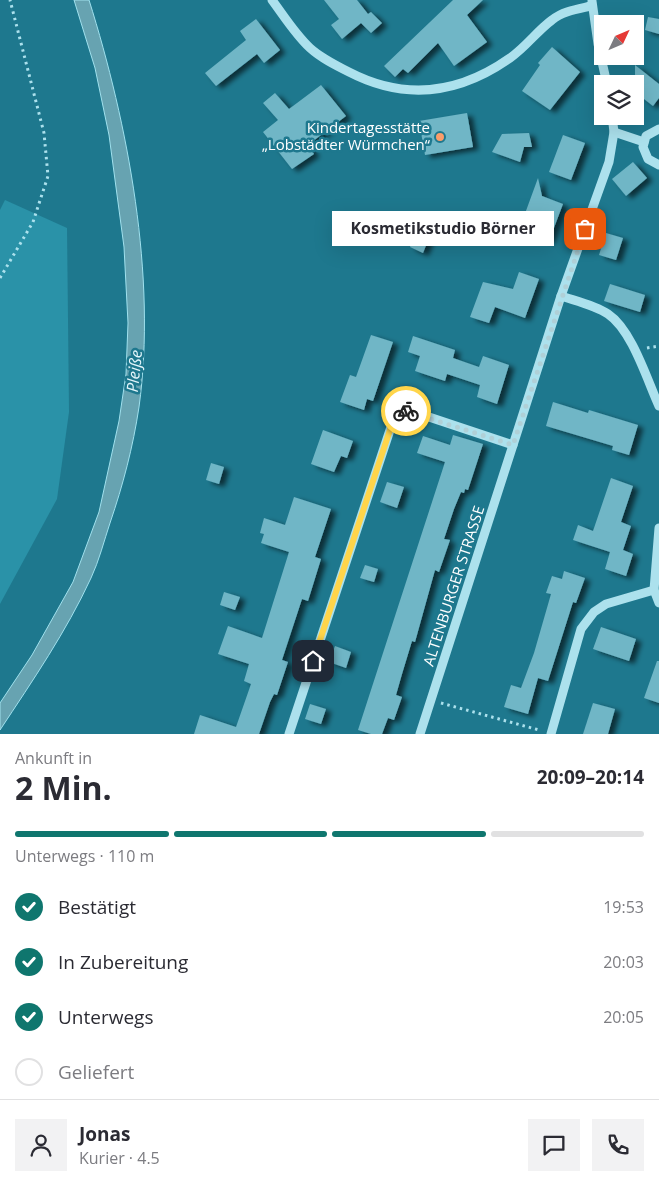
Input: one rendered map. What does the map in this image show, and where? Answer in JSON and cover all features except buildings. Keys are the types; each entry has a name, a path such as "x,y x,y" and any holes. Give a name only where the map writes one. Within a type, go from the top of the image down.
{"street":[{"path":"272,0 306,42 330,62 366,81 397,90 424,90 474,80 511,58 552,19 567,11 591,3 605,75"},
{"name":"ALTENBURGER STRASSE","path":"420,734 561,296 609,162 614,132 613,125"},
{"path":"659,128 646,136 644,142 644,153 659,165"},
{"path":"614,132 644,142"},
{"path":"561,296 596,308 616,320 625,332 659,406"},
{"path":"289,734 392,424 400,411 411,411 513,445"},
{"path":"659,528 654,590 659,603"},
{"path":"551,734 581,629 594,612 606,604 654,590"}],"path":[{"path":"0,278 33,222 48,176 44,133 10,0"},
{"path":"431,700 551,734"}],"shaded area":[{"path":"5,200 67,228 69,412 57,499 0,604 0,210"}],"water":[{"name":"Pleiße","path":"74,0 89,0 116,98 127,149 141,254 144,306 144,357 139,407 134,437 123,480 94,571 60,637 0,730 0,703 32,655 73,582 99,512 119,421 126,374 128,323 124,247 109,135 95,68"}],"way so far":[{"path":"406,411 411,411 513,445 561,296 585,229"}],"place":[{"name":"Kindertagesstätte „Lobstädter Würmchen“","path":"440,137"},
{"name":"Kosmetikstudio Börner","path":"585,229"}],"route":[{"path":"313,661 392,424 400,411 406,411"}]}
